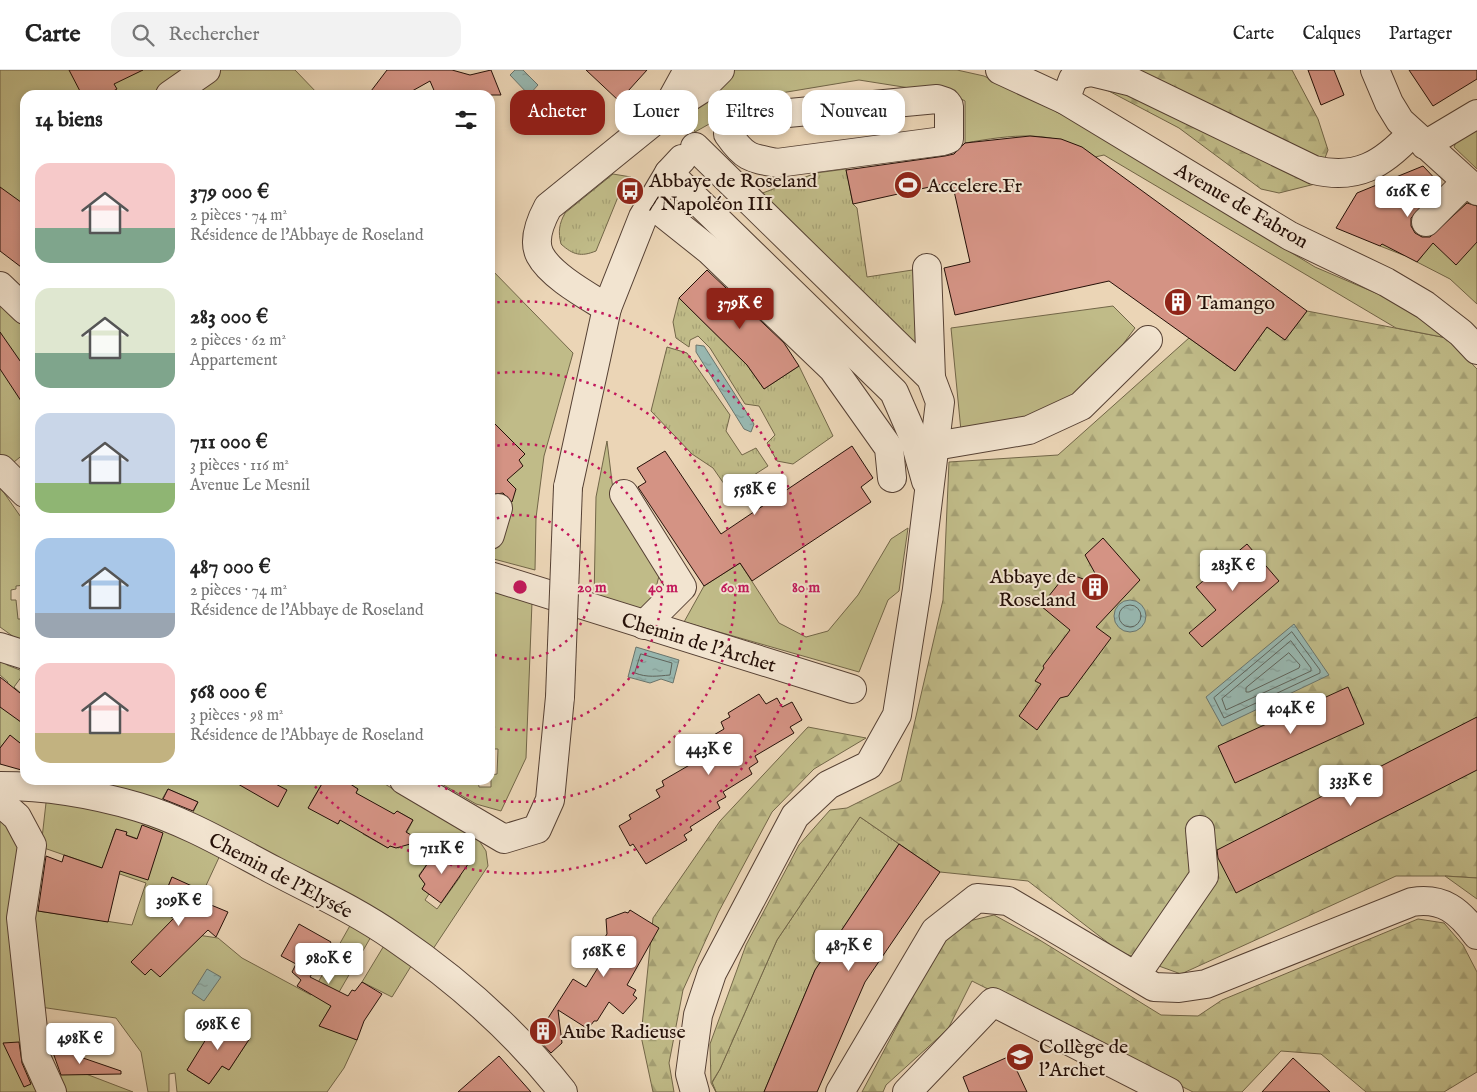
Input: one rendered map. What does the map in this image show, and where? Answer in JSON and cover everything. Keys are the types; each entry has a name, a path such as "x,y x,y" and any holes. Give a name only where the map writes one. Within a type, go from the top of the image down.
{"street":[{"path":"177,90 206,70"},
{"path":"677,90 688,70"},
{"path":"698,91 720,70"},
{"name":"Avenue de Fabron","path":"1000,70 1065,100 1290,236 1386,282 1425,305 1461,333 1477,350"},
{"path":"1375,70 1389,103 1400,122 1472,187 1426,222"},
{"path":"1065,100 1073,80 1080,74 1091,72 1132,82 1314,170 1343,174 1361,171 1418,139 1477,114"},
{"path":"938,99 946,102 949,106 951,133 950,139 943,141 777,163 758,159 741,152 728,134 729,126 735,118 938,99"},
{"path":"607,308 552,270 539,254 538,226 548,207 637,135"},
{"path":"412,785 504,839 537,829 550,800 560,697 568,487 607,308 650,203 669,173 695,147 725,135"},
{"path":"695,147 930,378"},
{"path":"669,173 894,392 914,438 930,492"},
{"path":"650,203 708,250 833,368 889,448 892,478"},
{"path":"695,1092 690,1074 698,1015 712,973 795,816 828,785 869,765 896,715 918,589 940,402 930,378 928,268"},
{"path":"0,286 20,305"},
{"path":"935,446 1029,430 1081,406 1148,340"},
{"path":"1,469 20,488"},
{"path":"624,494 682,587 644,625"},
{"path":"495,518 498,508"},
{"name":"Chemin de l'Archet","path":"495,578 852,688"},
{"path":"0,647 20,653"},
{"name":"Chemin de l'Elysée","path":"0,786 39,786 138,807 204,834 338,904 393,936 440,970 536,1056 563,1092"},
{"path":"0,802 17,817 32,844 21,918 36,1056 52,1092"},
{"path":"1136,975 1204,876 1200,830"},
{"path":"840,1092 935,931 977,898 1008,901 1154,987 1179,988 1206,984 1381,912 1412,902 1429,899 1445,905 1466,921 1477,935"},
{"path":"907,1092 993,1002 1170,1092"}],"green space":[{"path":"0,70 295,70 314,90 20,90 20,211 0,201"},
{"path":"734,70 957,70 984,76 1056,110 1315,267 1406,306 1447,338 1396,328 1104,155 1095,157 1064,141 1032,136 1016,136 965,143 965,101 954,95 859,80 792,91 716,90"},
{"path":"1081,70 1292,70 1318,119 1328,150 1315,184 1279,193 1261,189 1179,128 1086,79"},
{"path":"708,96 708,125 698,130 698,104"},
{"path":"1477,125 1477,169 1454,147 1458,137"},
{"path":"846,169 853,204 857,208 867,277 919,269 921,354 760,194 816,173"},
{"path":"613,174 631,177 618,197 596,251 577,254 569,251 561,244 560,236 560,224 565,213"},
{"path":"1468,189 1477,198 1477,304 1450,279 1417,262 1422,256 1403,255 1380,246 1405,220 1421,237"},
{"path":"495,273 573,353 544,456 536,518 535,570 495,559"},
{"path":"679,298 747,365 764,389 799,366 833,436 793,464 777,461 767,443 775,435 759,406 745,404 710,348 698,336 690,340 689,347 676,338 673,322"},
{"path":"0,299 20,317 20,457 14,462 20,471 0,457"},
{"path":"1113,306 1135,328 1089,390 1023,421 961,431 951,328"},
{"path":"1307,311 1447,338 1477,369 1477,878 1396,876 1181,974 1120,952 1028,881 940,872 860,817 777,940 720,1069 712,1082 716,1092 711,1083 710,1044 746,945 799,845 830,810 847,808 901,781 943,600 949,462 1058,455 1189,338 1235,371 1267,327 1285,340"},
{"path":"667,347 687,353 730,415 726,431 742,455 756,448 768,466 729,491 713,468 692,454 651,411"},
{"path":"607,441 614,498 660,572 650,611 594,600 596,497"},
{"path":"0,487 20,516 20,586 11,590 11,600 16,600 18,619 20,619 20,641 0,627"},
{"path":"908,528 899,591 888,600 859,672 684,622 704,586 740,563 779,623 806,637 828,631 858,595 891,539"},
{"path":"495,589 532,602 526,758 501,811 476,804 444,785 491,787 491,785 495,785 498,749 495,749"},
{"path":"0,659 7,665 20,670 20,679 14,687 20,692 20,743 10,736 0,748 0,691 8,682 0,675"},
{"path":"808,727 866,738 814,769 772,812 718,913 683,990 669,1063 674,1092 653,1092 641,1036 653,918 720,821"},
{"path":"78,785 321,785 310,804 338,824 358,789 352,785 386,785 478,839 486,851 488,866 429,955 188,823 198,802 168,789 161,801","holes":["397,811 413,820 399,848 390,846 388,848 363,834 373,815 394,814","437,850 454,862 462,860 460,877 437,909 425,900 429,894 422,889 425,884 419,875"]},
{"path":"47,794 165,829 222,851 184,933 218,938 242,958 311,995 352,922 372,935 320,1025 357,1040 344,1068 327,1092 177,1092 175,1073 169,1074 169,1092 148,1092 141,1052 116,1018 40,1007 31,910 132,925 146,883 41,847","holes":["115,831 147,842 104,865","172,877 187,924 158,911","224,1021 250,1038 229,1070 222,1066 209,1084 187,1070 200,1050 204,1052"]},
{"path":"0,814 26,845 45,1092 0,1092"},
{"path":"860,817 899,844 815,970 764,1092 716,1092 712,1083 777,940"},
{"path":"1445,876 1477,878 1477,899"},
{"path":"994,915 1038,939 1161,1015 1198,1016 1222,1000 1418,919 1444,923 1463,945 1477,972 1477,1072 1444,1092 1366,1092 1321,1054 1281,1051 1242,1092 1193,1092 972,981 948,1029 886,1085 883,1092 862,1092 941,943 965,922"},
{"path":"385,944 413,963 392,997 362,982"},
{"path":"49,1074 86,1074 133,1092 57,1092"}],"water":[{"path":"515,70 523,70 538,85 534,90 524,90 510,75"},
{"path":"696,345 704,346 754,424 751,432 744,429 696,352"},
{"path":"1130,600 1142,604 1146,616 1142,628 1130,632 1118,628 1114,616 1118,604"},
{"path":"1294,624 1329,675 1222,726 1206,697"},
{"path":"636,647 679,660 673,683 661,679 650,683 628,677"},
{"path":"207,969 221,977 204,1001 192,993"}],"building":[{"path":"69,70 143,70 114,84 117,89 115,90 79,90"},
{"path":"387,70 452,70 470,75 491,70 501,95 495,95 495,90 434,90 430,81 414,90 372,90"},
{"path":"586,70 647,70 629,90 615,90 615,97"},
{"path":"1308,70 1334,70 1344,95 1321,105"},
{"path":"1409,70 1477,70 1477,79 1433,106"},
{"path":"1030,136 1061,139 1082,147 1307,311 1285,340 1267,327 1235,371 1109,281 955,315 944,268 970,262 952,182 853,204 846,170 954,154 965,143"},
{"path":"1423,166 1441,185 1411,218 1411,226 1415,233 1422,237 1430,237 1467,203 1477,206 1477,242 1456,265 1433,243 1417,262 1382,244 1380,246 1336,228 1357,193"},
{"path":"0,187 20,201 20,266 0,251"},
{"path":"707,270 784,343 799,366 764,389 747,365 679,298"},
{"path":"0,332 20,361 20,399 0,369"},
{"path":"495,424 525,454 519,460 523,466 507,480 516,489 512,502 503,493 495,494"},
{"path":"852,446 873,478 861,487 871,502 752,581 740,563 704,586 638,487 646,482 637,468 665,451 721,534"},
{"path":"1103,538 1140,580 1096,627 1111,638 1068,696 1060,698 1037,730 1019,716 1041,684 1035,681 1044,668 1043,666 1070,630 1041,606 1067,573 1102,586 1085,555"},
{"path":"1247,544 1279,581 1202,647 1189,633 1216,610 1196,587"},
{"path":"0,677 20,693 20,721 0,707"},
{"path":"1348,687 1364,724 1235,783 1218,746"},
{"path":"759,694 766,704 777,698 782,707 792,702 802,720 790,727 794,733 755,756 758,762 749,768 752,774 723,792 726,797 717,802 720,808 690,827 692,830 684,835 687,840 646,864 633,844 630,846 619,826 631,819 629,815 660,797 656,790 664,786 662,781 693,763 690,756 698,751 695,746 724,729 721,722 730,717 728,713"},
{"path":"1477,717 1477,770 1236,893 1218,858 1217,850"},
{"path":"10,735 20,743 20,770 0,764 0,748"},
{"path":"240,785 278,785 287,790 278,807"},
{"path":"321,785 352,785 358,789 356,793 394,814 397,811 413,820 406,832 421,841 396,848 390,846 388,848 340,820 338,824 308,808"},
{"path":"168,789 198,802 193,811 163,799"},
{"path":"142,825 163,833 148,880 120,871 108,922 38,911 46,856 62,862 64,855 102,868 116,829 127,832 126,835 137,839"},
{"path":"899,844 940,872 865,982 817,1092 764,1092 815,970"},
{"path":"437,850 451,861 473,857 441,903 422,889 425,884 419,876"},
{"path":"172,877 203,891 199,900 228,912 216,937 208,930 160,977 151,969 145,975 131,962 174,918 158,911"},
{"path":"630,910 659,928 627,985 636,990 633,995 637,998 623,1014 609,1002 597,1021 594,1021 588,1029 558,1010 562,1043 551,1053 536,1037 573,979 586,987 607,953 598,947 607,934 606,919 625,912 628,913"},
{"path":"299,924 331,942 310,977 348,996 362,982 382,994 364,1021 357,1040 319,1026 331,1006 297,986 301,980 292,972 296,964 281,956"},
{"path":"219,1018 250,1038 229,1070 222,1066 209,1084 187,1070"},
{"path":"19,1042 22,1063 31,1084 24,1087 3,1043"},
{"path":"51,1047 121,1071 121,1074 61,1075"},
{"path":"499,1056 531,1092 458,1092"},
{"name":"Collège de l'Archet","path":"1010,1056 1027,1092 969,1092 963,1077"},
{"path":"1293,1058 1330,1092 1262,1092"}],"place":[{"name":"Accelere.Fr","path":"908,185"},
{"name":"Abbaye de Roseland / Napoléon III","path":"630,191"},
{"name":"Tamango","path":"1178,302"},
{"name":"Abbaye de Roseland","path":"1095,587"},
{"name":"Aube Radieuse","path":"543,1031"},
{"name":"Collège de l'Archet","path":"1020,1057"}]}
